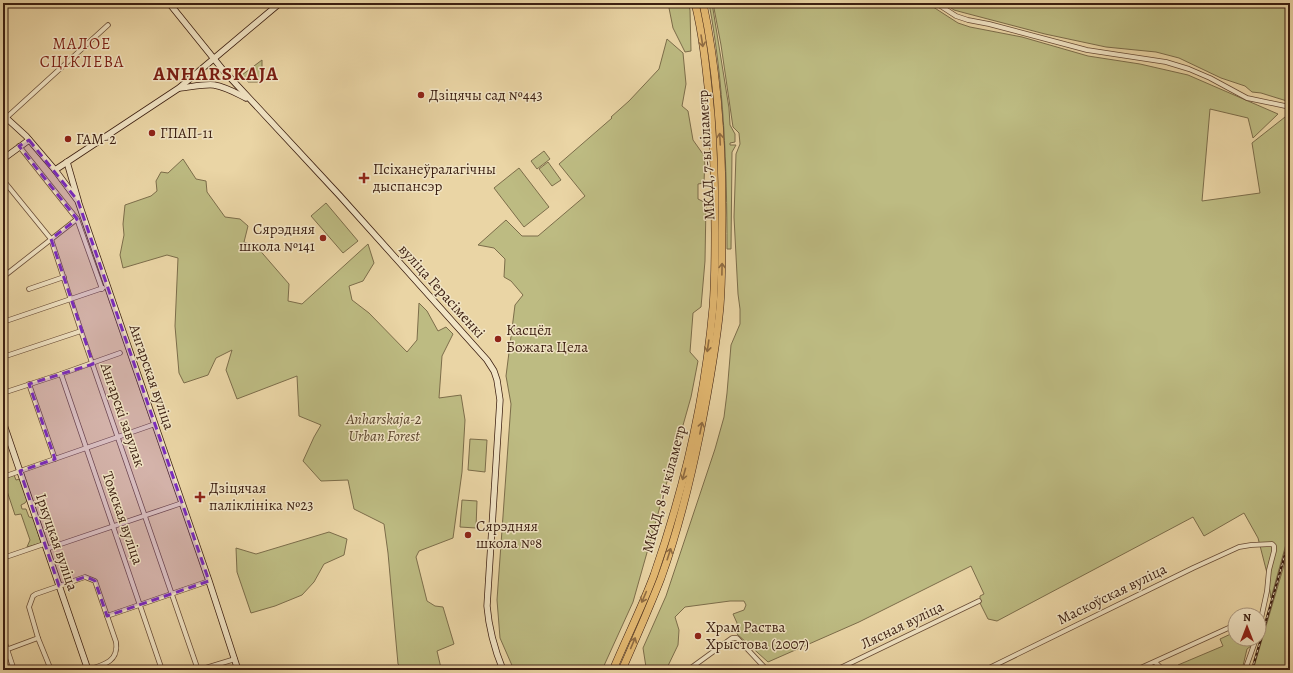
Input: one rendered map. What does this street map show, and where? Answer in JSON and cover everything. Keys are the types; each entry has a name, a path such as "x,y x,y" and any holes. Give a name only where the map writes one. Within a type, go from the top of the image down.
{"highway":[{"name":"МКАД, 7-ы кіламетр","path":"696,3 708,83 713,151 715,182 716,307"},
{"name":"МКАД, 7-ы кіламетр","path":"703,3 715,79 723,193 722,271 716,307"},
{"name":"МКАД, 8-ы кіламетр","path":"613,670 653,577 678,498 700,400 716,307"},
{"name":"МКАД, 8-ы кіламетр","path":"622,670 661,579 677,530 693,468 707,400 716,307"}],"street":[{"name":"вуліца Герасіменкі","path":"169,3 214,59 447,314 487,360 494,371 499,387 500,400 487,606 491,636 495,652 503,670"},
{"path":"55,170 179,88 280,3"},
{"path":"936,3 956,16 968,20 1006,28 1087,50 1166,62 1210,78 1247,98 1290,107"},
{"path":"5,117 108,25"},
{"path":"179,88 215,85 226,88 251,100"},
{"name":"Ангарская вуліца","path":"5,117 29,140 55,170 78,201 105,288 155,424 238,670"},
{"path":"3,159 29,140"},
{"path":"3,322 105,288 77,219 19,146"},
{"path":"67,162 78,201"},
{"name":"Ангарскі завулак","path":"3,180 51,239 81,331 198,670"},
{"path":"3,276 77,219"},
{"path":"29,289 64,277"},
{"path":"3,357 81,331"},
{"path":"3,393 93,364 120,353"},
{"name":"Томская вуліца","path":"61,374 162,670"},
{"path":"29,384 55,459"},
{"name":"Іркуцкая вуліца","path":"3,422 87,670"},
{"path":"3,477 155,424"},
{"path":"3,558 45,547 182,503"},
{"name":"Маскоўская вуліца","path":"985,670 1239,547 1265,544 1272,544 1274,546 1263,607"},
{"path":"51,670 38,638 29,607 30,603 36,594 85,577 95,581 117,648 113,660 87,670"},
{"path":"107,616 209,581"},
{"name":"Лясная вуліца","path":"836,670 979,601"},
{"path":"1136,670 1227,629"},
{"path":"3,637 5,650 14,670"},
{"path":"5,650 38,638"},
{"path":"688,670 732,638 737,638 767,670"},
{"path":"1245,670 1253,647"},
{"path":"198,670 235,659"},
{"path":"1155,662 1163,670"}],"highlighted area":[{"path":"29,140 78,201 209,581 107,616 95,581 85,577 59,586 20,471 55,459 29,384 93,364 51,239 77,219 19,146"}],"green space":[{"path":"668,3 688,3 690,10 691,51 685,52 673,28"},
{"path":"709,3 712,3 729,108 730,125 735,134 735,142 730,143 730,145 736,145 732,152 731,249 727,249 724,125 718,64"},
{"path":"713,3 927,3 958,23 970,27 1022,37 1088,56 1140,64 1188,75 1278,114 1253,138 1248,118 1210,109 1202,201 1260,193 1252,143 1285,117 1290,124 1290,530 1271,598 1267,573 1258,538 1244,513 1204,536 1193,517 997,621 988,619 980,603 980,596 984,594 971,566 859,622 768,662 737,634 737,623 733,614 744,610 746,605 744,601 730,601 685,607 675,617 679,630 678,645 666,670 650,670 646,667 643,648 666,596 715,449 724,417 731,345 740,324 734,217 736,154 740,144 739,133 733,127 721,45"},
{"path":"944,3 1290,3 1290,102 1261,93 1252,92 1245,86 1221,78 1179,58 1156,52 1106,47 1045,34 954,10"},
{"path":"667,39 683,53 686,84 682,106 688,111 693,140 705,157 704,183 698,184 698,199 706,203 705,261 701,307 693,313 690,352 698,361 691,397 633,602 602,670 514,670 500,638 497,600 511,404 506,376 515,305 523,295 511,281 504,277 505,259 494,248 478,245 506,220 522,236 538,236 585,196 559,164 612,118 611,117 629,101 659,69"},
{"path":"262,60 262,82 248,82 242,75"},
{"path":"544,151 550,159 537,169 531,161"},
{"name":"Anharskaja-2 Urban Forest","path":"183,159 196,179 206,181 207,192 225,217 240,219 248,226 244,242 257,247 289,284 288,301 302,304 368,244 374,263 363,281 349,286 352,300 369,313 407,352 417,340 419,303 427,311 438,331 446,327 453,334 442,356 439,398 461,395 465,420 462,472 453,538 419,551 416,557 427,601 435,606 443,607 454,644 437,651 441,668 443,670 403,670 398,664 384,524 354,509 348,480 321,481 303,461 321,425 299,416 297,376 237,399 226,370 232,350 216,358 208,375 184,383 179,373 175,326 178,258 167,255 123,268 120,255 124,235 123,224 125,205 151,196 157,191 156,181 161,172 168,173"},
{"path":"548,162 561,180 552,186 539,169"},
{"path":"519,168 549,207 524,227 494,188"},
{"path":"326,203 358,241 343,253 311,216"},
{"path":"470,439 487,440 485,472 468,470"},
{"path":"14,475 16,480 20,479 28,499 21,505 22,509 26,509 29,517 34,518 41,543 27,547 30,540 21,514 15,515 3,479"},
{"path":"462,500 477,501 476,528 460,527"},
{"path":"329,532 347,539 344,555 324,564 314,582 302,595 275,606 251,613 237,572 236,548 256,554"},
{"path":"1290,545 1290,670 1253,670 1260,647 1267,647 1267,623"},
{"path":"1227,636 1227,647 1250,647 1247,649 1242,670 1188,670 1180,668 1178,665 1223,646 1220,639"}],"railway":[{"path":"1252,670 1290,537"}],"place":[{"name":"Дзіцячы сад №443","path":"421,95"},
{"name":"ГПАП-11","path":"152,133"},
{"name":"ГАМ-2","path":"68,139"},
{"name":"Псіханеўралагічны дыспансэр","path":"364,178"},
{"name":"Сярэдняя школа №141","path":"323,238"},
{"name":"Касцёл Божага Цела","path":"498,339"},
{"name":"Дзіцячая паліклініка №23","path":"200,497"},
{"name":"Сярэдняя школа №8","path":"468,535"},
{"name":"Храм Раства Хрыстова (2007)","path":"698,636"}],"district":[{"name":"МАЛОЕ СЦІКЛЕВА","path":"82,52"},
{"name":"ANHARSKAJA","path":"216,73"}]}
